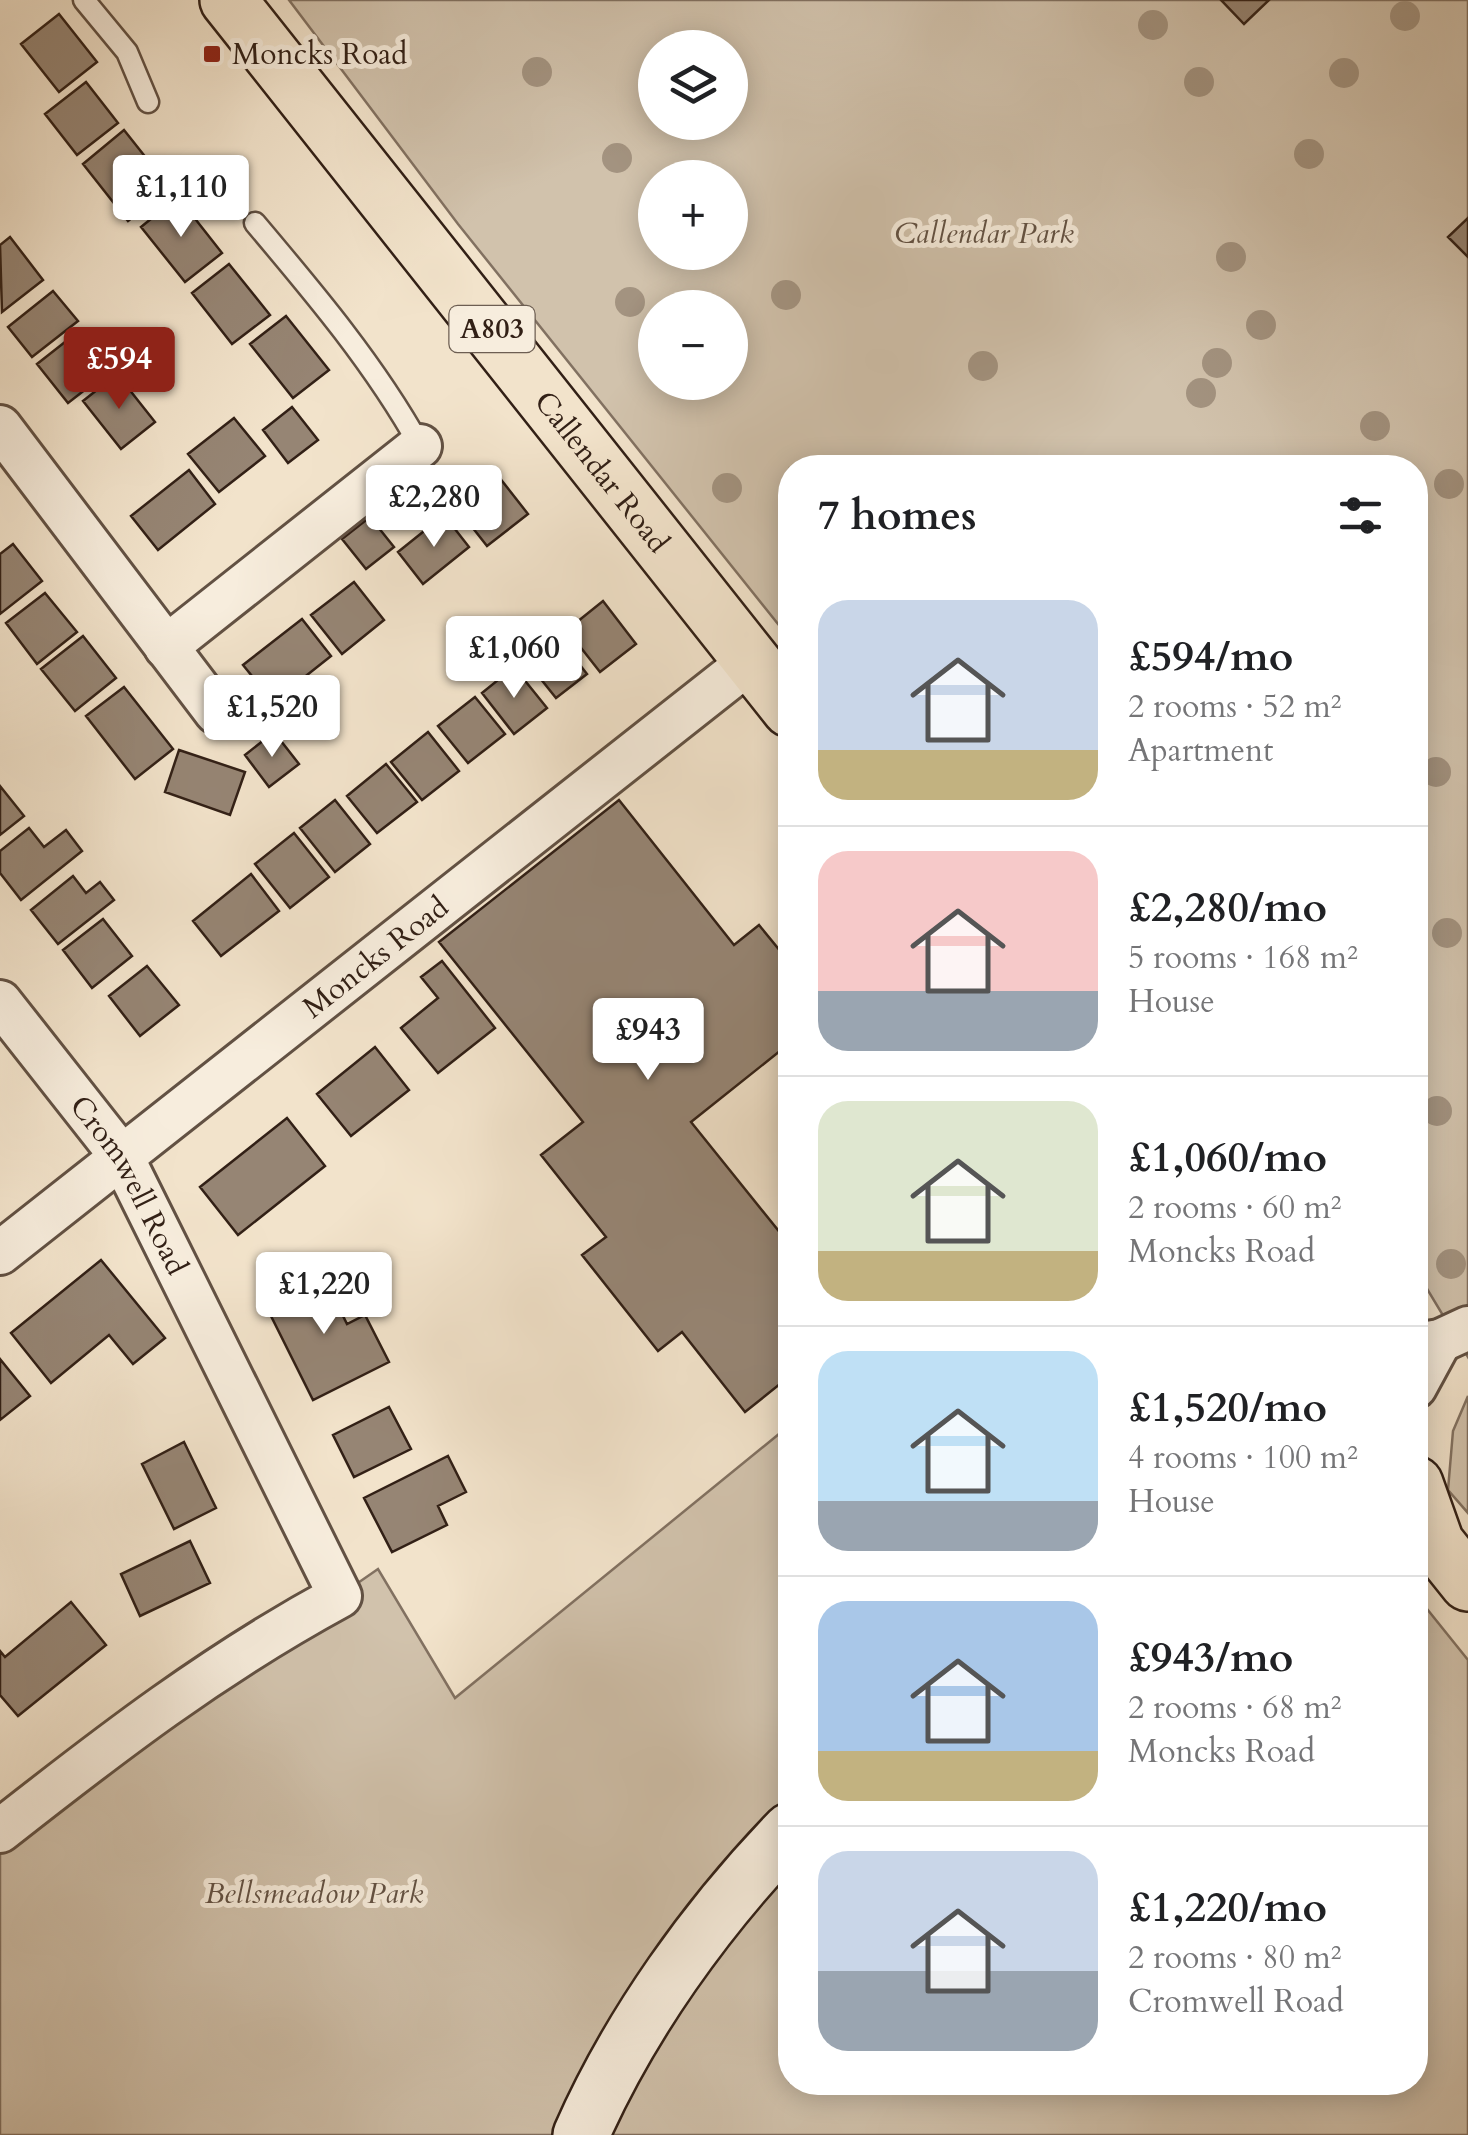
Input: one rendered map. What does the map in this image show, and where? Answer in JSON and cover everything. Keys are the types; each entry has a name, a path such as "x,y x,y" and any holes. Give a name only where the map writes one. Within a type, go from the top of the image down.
{"main road":[{"name":"Callendar Road","path":"228,0 778,693"},
{"path":"1428,1520 1440,1553"},
{"path":"581,2135 639,2024 778,1843"}],"street":[{"path":"0,427 216,712"},
{"path":"166,646 420,446"},
{"name":"Moncks Road","path":"0,1254 752,660"},
{"name":"Cromwell Road","path":"0,1002 122,1157 340,1596 244,1648 0,1831"},
{"path":"1428,1362 1441,1338"}],"lane":[{"path":"84,0 127,52 148,102"},
{"path":"255,223 395,400 420,446"}],"green space":[{"name":"Callendar Park","path":"289,0 1468,0 1468,1357 1428,1290 1428,455 778,455 778,624 458,224"},
{"path":"1468,1396 1468,1513 1448,1490 1453,1431"},
{"name":"Bellsmeadow Park","path":"778,1435 778,2095 1428,2095 1428,1610 1468,1660 1468,2135 0,2135 0,1831 378,1569 455,1698"}],"building":[{"path":"1221,0 1269,0 1244,24"},
{"path":"59,14 97,62 59,92 21,44"},
{"path":"86,82 118,123 77,155 45,114"},
{"path":"124,130 170,188 128,221 83,164"},
{"path":"178,197 222,253 185,282 141,227"},
{"path":"1468,218 1468,257 1448,237"},
{"path":"10,237 43,280 2,312 0,245"},
{"path":"229,264 270,315 232,344 192,293"},
{"path":"53,291 78,321 32,357 8,327"},
{"path":"286,316 329,370 293,398 250,344"},
{"path":"79,331 109,371 68,403 37,364"},
{"path":"117,374 155,422 121,449 83,401"},
{"path":"292,407 318,440 288,463 263,430"},
{"path":"234,418 265,456 219,492 188,454"},
{"path":"189,470 215,504 158,550 131,516"},
{"path":"495,472 528,514 487,546 454,504"},
{"path":"444,515 469,547 423,584 398,552"},
{"path":"370,517 394,547 366,569 342,539"},
{"path":"13,544 42,581 0,614 0,554"},
{"path":"354,582 384,620 342,654 311,615"},
{"path":"45,593 77,632 37,664 6,623"},
{"path":"603,601 636,644 600,672 567,630"},
{"path":"302,619 331,656 273,702 243,665"},
{"path":"555,633 587,674 556,698 524,658"},
{"path":"83,636 116,678 75,711 41,669"},
{"path":"514,667 547,708 514,734 482,693"},
{"path":"124,687 173,749 135,779 86,716"},
{"path":"475,697 505,734 468,763 438,726"},
{"path":"274,732 299,764 269,787 245,755"},
{"path":"428,732 459,771 422,800 391,762"},
{"path":"179,750 245,772 230,815 165,792"},
{"path":"386,764 417,802 377,833 347,796"},
{"path":"0,786 24,816 0,835"},
{"path":"335,800 370,844 335,872 300,828"},
{"path":"619,800 734,945 759,925 778,948 778,1053 691,1122 778,1230 778,1386 745,1412 682,1332 658,1351 582,1255 606,1237 541,1155 583,1122 439,942"},
{"path":"29,828 44,847 66,830 82,851 21,900 0,873 0,851"},
{"path":"294,833 329,877 290,908 255,864"},
{"path":"251,874 279,911 221,956 193,921"},
{"path":"73,876 86,893 100,882 114,900 58,944 31,910"},
{"path":"103,919 132,956 92,988 63,950"},
{"path":"442,961 495,1028 438,1073 401,1028 438,998 421,977"},
{"path":"147,966 179,1005 140,1036 109,996"},
{"path":"375,1047 409,1090 351,1136 317,1094"},
{"path":"287,1118 325,1166 238,1235 200,1187"},
{"path":"101,1260 165,1338 133,1364 109,1335 51,1383 11,1333"},
{"path":"322,1273 347,1324 365,1315 389,1362 313,1400 264,1302"},
{"path":"0,1359 30,1396 0,1420"},
{"path":"389,1407 411,1449 354,1477 333,1435"},
{"path":"184,1442 216,1508 174,1529 142,1464"},
{"path":"448,1456 466,1492 438,1506 447,1525 392,1552 364,1498"},
{"path":"190,1541 210,1583 140,1616 121,1574"},
{"path":"71,1602 106,1645 18,1716 0,1695 0,1651 5,1657"}],"place":[{"name":"Moncks Road","path":"212,54"}]}
